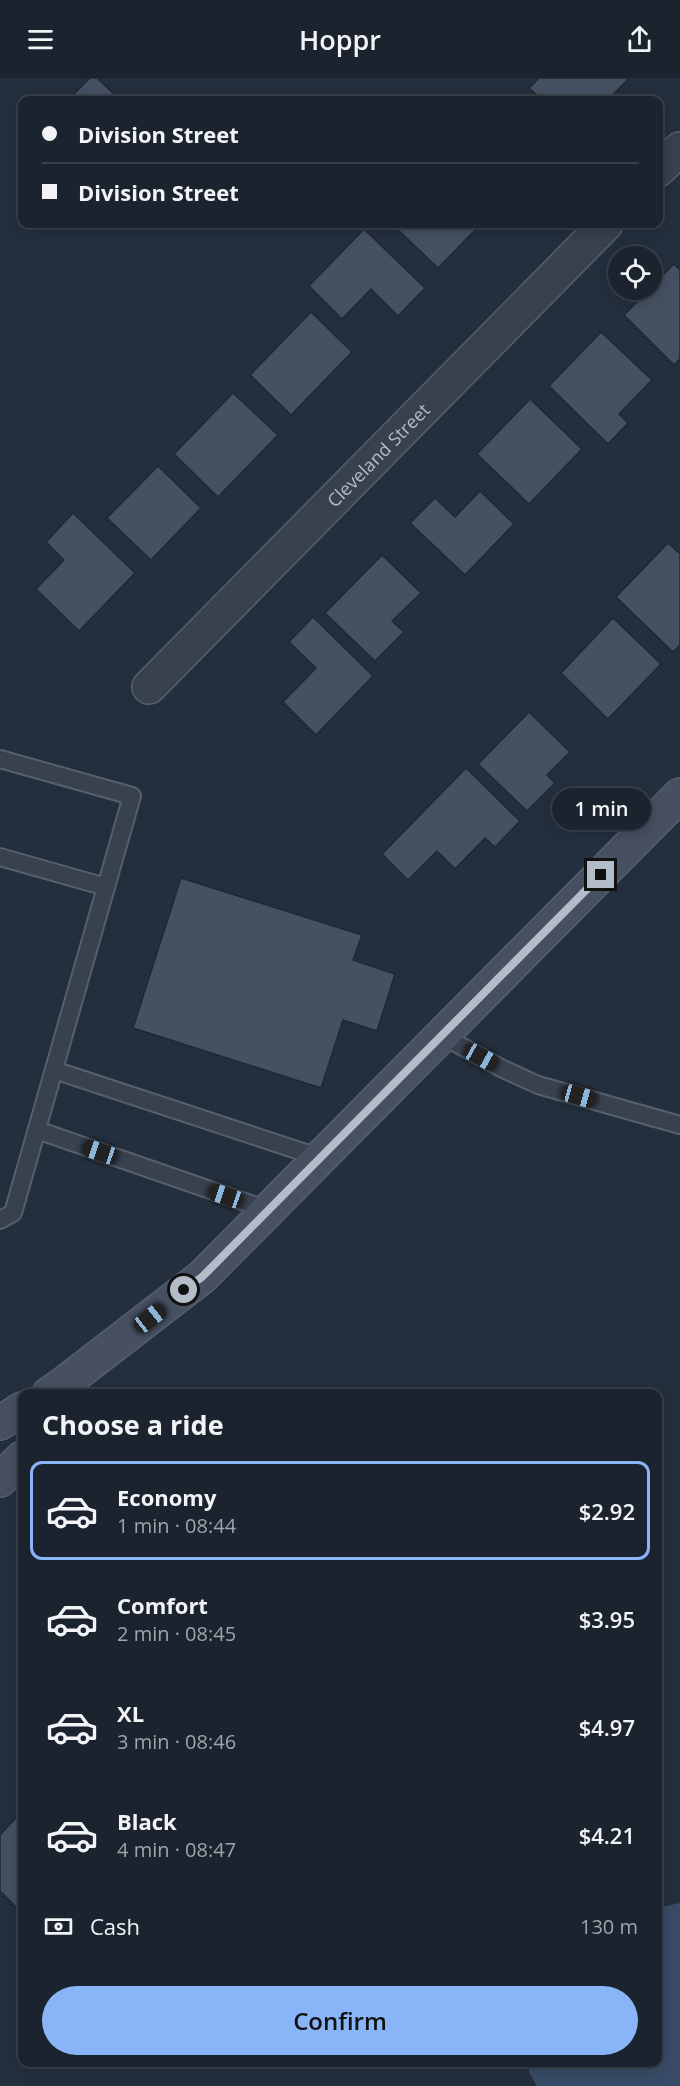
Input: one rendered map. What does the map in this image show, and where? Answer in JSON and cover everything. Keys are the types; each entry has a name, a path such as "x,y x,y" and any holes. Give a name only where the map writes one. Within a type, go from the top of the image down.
{"street":[{"path":"663,165 680,148"},
{"name":"Cleveland Street","path":"149,687 602,228"},
{"path":"93,1389 680,795"},
{"path":"56,1389 202,1277"},
{"path":"0,1423 18,1412"},
{"path":"0,1480 18,1462"}],"lane":[{"path":"0,759 132,796 13,1213 0,1221"},
{"path":"0,857 106,887"},
{"path":"443,1036 501,1068 538,1085 680,1125"},
{"path":"54,1070 321,1158"},
{"path":"37,1130 268,1210"}],"water":[{"path":"680,1903 680,2086 537,2086 529,2072 530,2067 662,2067 662,1907"}],"building":[{"path":"90,78 97,78 116,96 72,96"},
{"path":"539,78 629,78 612,96 538,96 529,88"},
{"path":"396,228 477,228 438,268"},
{"path":"364,229 425,288 398,316 371,289 342,319 309,286"},
{"path":"674,264 680,270 680,359 674,365 624,315 639,300 662,300 662,276"},
{"path":"311,312 352,352 291,415 250,375"},
{"path":"601,332 652,380 619,414 628,423 608,444 549,386"},
{"path":"233,393 278,435 218,497 174,454"},
{"path":"530,399 582,449 529,504 477,454"},
{"path":"158,466 201,508 151,560 107,518"},
{"path":"480,491 514,524 465,575 410,523 435,498 455,517"},
{"path":"73,513 135,573 79,631 36,589 64,560 46,542"},
{"path":"668,543 680,554 680,645 673,652 616,597"},
{"path":"382,555 421,593 392,621 404,632 375,661 325,613"},
{"path":"313,617 373,676 316,735 283,702 316,668 289,642"},
{"path":"613,618 661,664 608,719 561,673"},
{"path":"529,712 570,752 547,775 555,783 527,811 478,764"},
{"path":"466,768 520,821 495,847 485,838 455,869 437,851 408,880 382,854"},
{"path":"181,878 362,935 353,960 395,974 377,1031 343,1020 321,1088 133,1028"},
{"path":"18,1815 18,1909 0,1891 0,1835"}],"route":[{"path":"184,1290 202,1277 601,875"}]}
